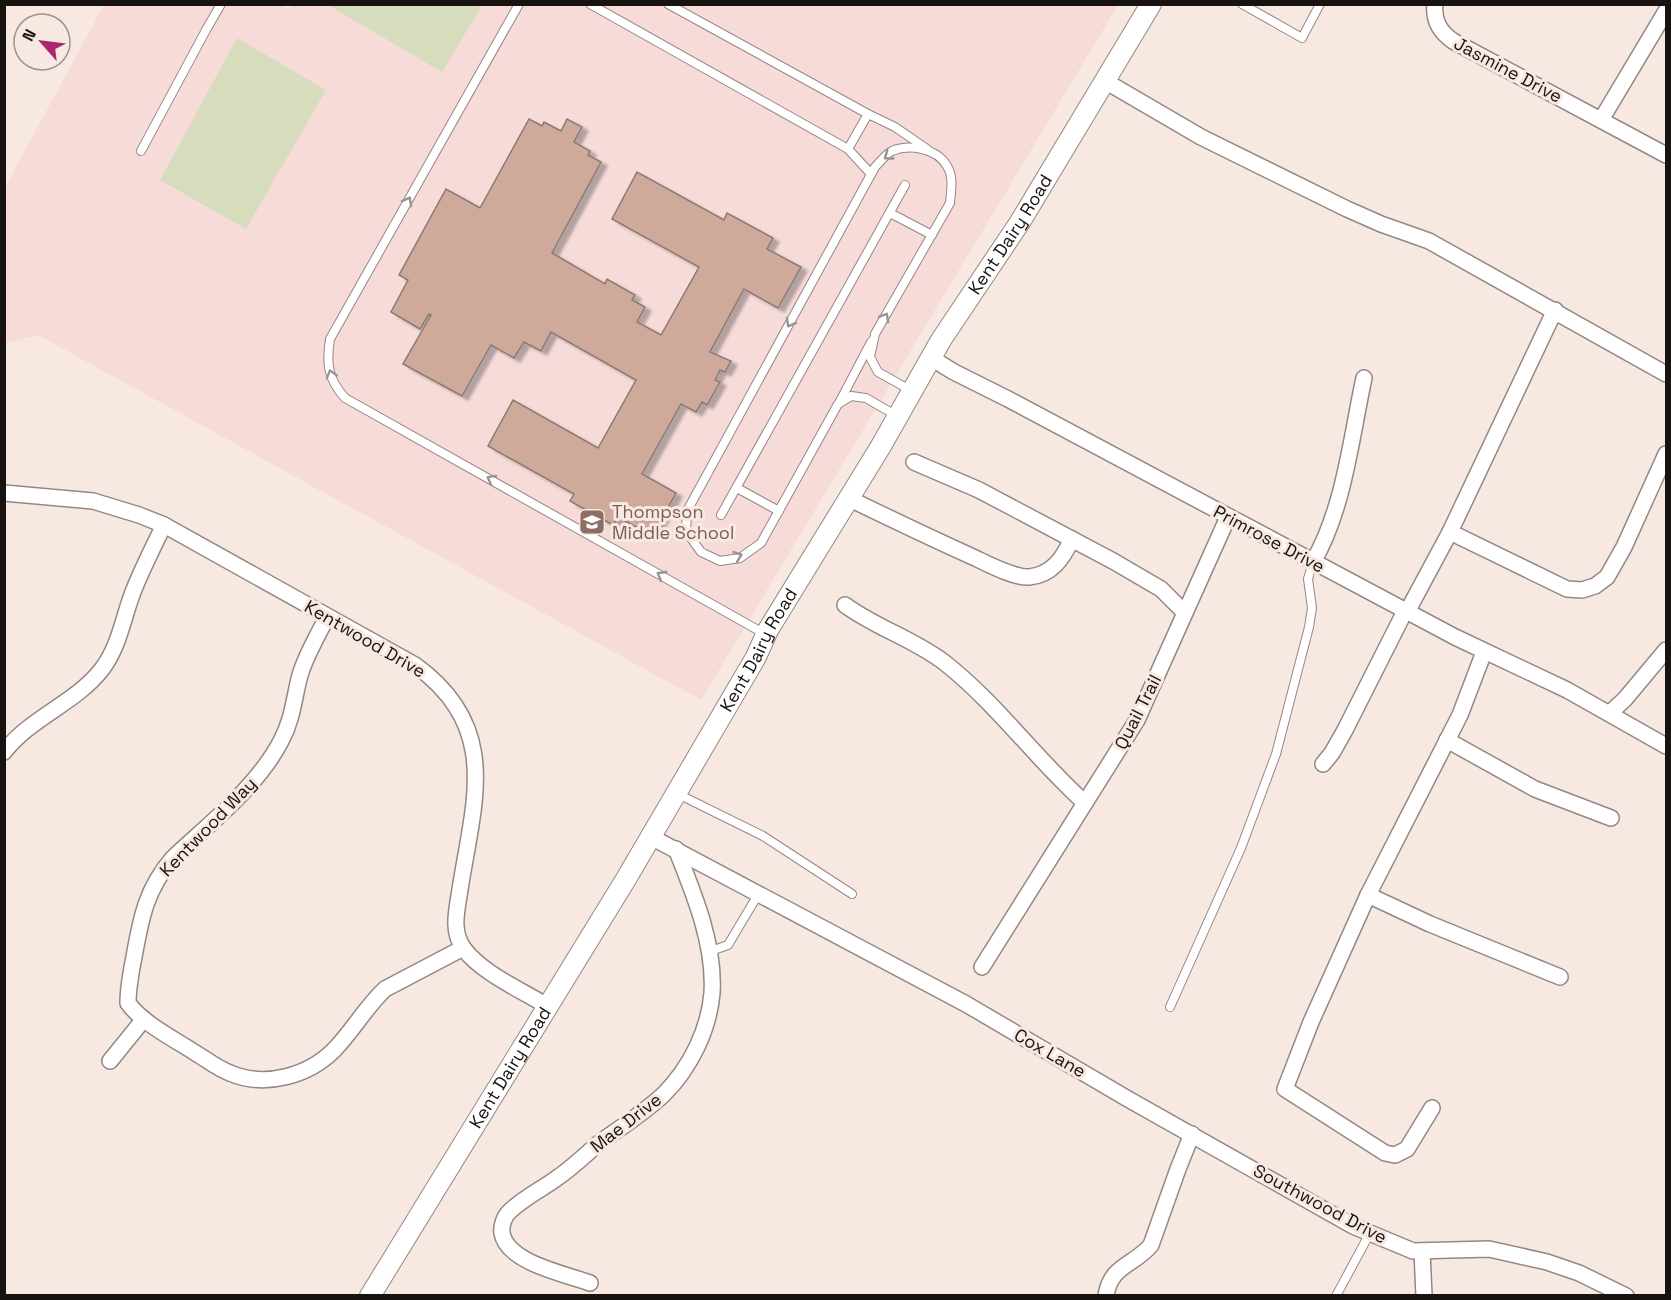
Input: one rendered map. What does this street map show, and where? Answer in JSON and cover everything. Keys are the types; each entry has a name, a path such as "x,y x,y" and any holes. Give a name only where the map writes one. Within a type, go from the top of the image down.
{"street":[{"name":"Kent Dairy Road","path":"370,1296 651,837 756,657 766,635 913,392 931,358 980,279 1020,222 1151,4"},
{"name":"Jasmine Drive","path":"1435,4 1434,18 1439,29 1447,37 1666,155"},
{"path":"1601,120 1666,11"},
{"path":"1105,81 1127,96 1201,137 1355,213 1429,241 1666,374"},
{"path":"1323,764 1345,730 1403,615 1407,612 1450,532 1555,310"},
{"name":"Primrose Drive","path":"931,358 1407,612 1484,652 1568,690 1666,746"},
{"path":"1313,562 1323,545 1342,482 1364,378"},
{"path":"1450,532 1567,589 1582,590 1595,586 1607,577 1624,547 1666,454"},
{"path":"914,462 979,490 1072,539 1161,589 1184,612"},
{"name":"Kentwood Drive","path":"4,493 93,501 164,525 415,665 441,686 450,697 467,728 476,762 477,785 456,914 456,931 464,948"},
{"path":"848,498 984,562 1024,577 1039,575 1053,567 1064,555 1072,539"},
{"name":"Quail Trail","path":"982,967 1137,720 1228,517"},
{"path":"4,752 30,726 85,688 103,668 118,637 145,563 164,525"},
{"path":"845,605 864,619 919,646 945,663 1003,717 1064,784 1085,803"},
{"name":"Kentwood Way","path":"327,617 301,674 293,713 271,758 241,793 173,858 150,892 140,924 128,1003 144,1019 231,1074 254,1079 290,1076 308,1070 330,1054 374,999 385,989 464,948"},
{"path":"1610,713 1626,699 1666,650"},
{"path":"1432,1108 1407,1149 1395,1155 1385,1153 1285,1089 1311,1022 1368,895 1460,715 1484,652"},
{"path":"1447,740 1535,789 1611,818"},
{"path":"651,837 676,849"},
{"name":"Cox Lane","path":"676,849 966,1004 1192,1134"},
{"name":"Mae Drive","path":"590,1283 544,1268 519,1256 505,1241 502,1234 504,1220 508,1213 561,1176 665,1093 697,1047 705,1030 712,994 708,952 702,920 676,849"},
{"path":"1368,895 1430,924 1560,977"},
{"path":"464,948 477,962 547,1006"},
{"path":"110,1061 144,1019"},
{"path":"1106,1296 1107,1286 1124,1264 1146,1252 1151,1245 1192,1134"},
{"name":"Southwood Drive","path":"1192,1134 1353,1226 1413,1251 1489,1249 1514,1253 1579,1273 1626,1296"},
{"path":"1422,1251 1424,1296"}],"lane":[{"path":"141,151 221,4"},
{"path":"519,4 330,339 327,357 334,386 345,398 766,635"},
{"path":"590,4 848,149 871,174"},
{"path":"668,4 868,114 896,127 930,151 947,165 952,183 950,202 761,543 740,558 720,561 700,552 686,531 687,512 875,167 891,152 910,147 930,151"},
{"path":"1242,4 1302,38 1320,4"},
{"path":"848,149 868,114"},
{"path":"721,515 905,185"},
{"path":"890,213 932,235"},
{"path":"875,334 870,357 878,372 913,392"},
{"path":"838,404 852,396 866,398 898,416"},
{"path":"737,488 779,511"},
{"path":"1170,1007 1241,848 1276,754 1310,627 1312,608 1308,579 1313,562"},
{"path":"676,794 763,836 852,894"},
{"path":"708,952 728,945 759,893"},
{"path":"1336,1296 1370,1233"}],"shaded area":[{"name":"Thompson Middle School","path":"281,4 289,10 292,4 1118,5 701,700 38,335 5,343 5,187 68,72 72,72 72,64 104,5"}],"green space":[{"path":"328,5 482,5 442,72"},
{"path":"237,38 326,90 246,229 160,180"}],"building":[{"path":"529,119 542,126 544,122 561,131 567,119 582,127 574,142 590,151 588,155 601,162 552,253 605,284 607,279 635,295 632,300 645,307 637,322 661,335 699,267 612,219 637,172 724,220 727,213 773,238 767,249 801,267 778,308 744,289 710,352 731,361 725,372 720,370 715,380 720,382 707,405 702,402 696,412 681,404 642,474 676,493 652,536 618,517 613,525 570,501 574,494 488,446 513,400 598,448 636,380 551,332 541,351 524,342 514,358 491,345 462,396 403,364 431,315 429,314 420,329 391,312 408,280 399,275 446,189 480,208"}],"place":[{"name":"Thompson Middle School","path":"592,522"}]}
